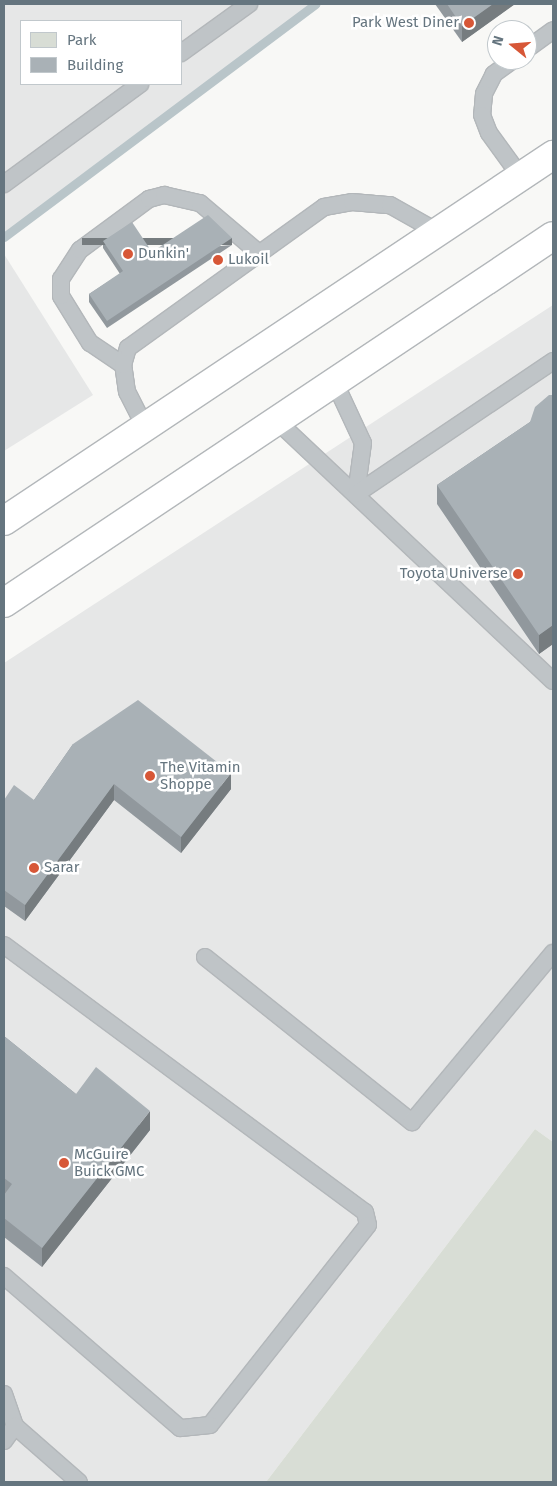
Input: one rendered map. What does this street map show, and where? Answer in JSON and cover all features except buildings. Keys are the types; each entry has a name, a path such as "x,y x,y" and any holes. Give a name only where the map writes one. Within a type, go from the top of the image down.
{"highway":[{"path":"4,521 553,156"},
{"path":"4,603 553,236"}],"lane":[{"path":"182,52 249,4"},
{"path":"537,42 553,30"},
{"path":"499,70 494,74 484,94 482,115 489,133 521,177"},
{"path":"4,184 139,85"},
{"path":"123,365 90,343 61,296 61,279 80,250 149,199 164,195 200,203 259,254"},
{"path":"145,427 127,392 123,365 128,348 324,207 352,202 390,205 438,232"},
{"path":"356,494 553,361"},
{"path":"335,383 362,443 356,494"},
{"path":"277,422 356,494 553,681"},
{"path":"4,945 365,1212 368,1226 210,1425 180,1428 4,1276"},
{"path":"205,957 412,1122 553,953"},
{"path":"4,1394 15,1426 79,1482"},
{"path":"4,1441 15,1426"}],"shaded area":[{"path":"4,4 316,4 4,237"},
{"path":"4,254 93,395 4,451"},
{"path":"553,305 553,1142 535,1129 266,1482 4,1482 4,663"}],"green space":[{"path":"535,1129 553,1142 553,1482 266,1482"}],"waterway":[{"path":"4,237 316,4"}],"place":[{"name":"Park West Diner","path":"469,23"},
{"name":"Dunkin'","path":"128,254"},
{"name":"Lukoil","path":"218,260"},
{"name":"Toyota Universe","path":"518,574"},
{"name":"The Vitamin Shoppe","path":"150,776"},
{"name":"Sarar","path":"34,868"},
{"name":"McGuire Buick GMC","path":"64,1163"}]}
